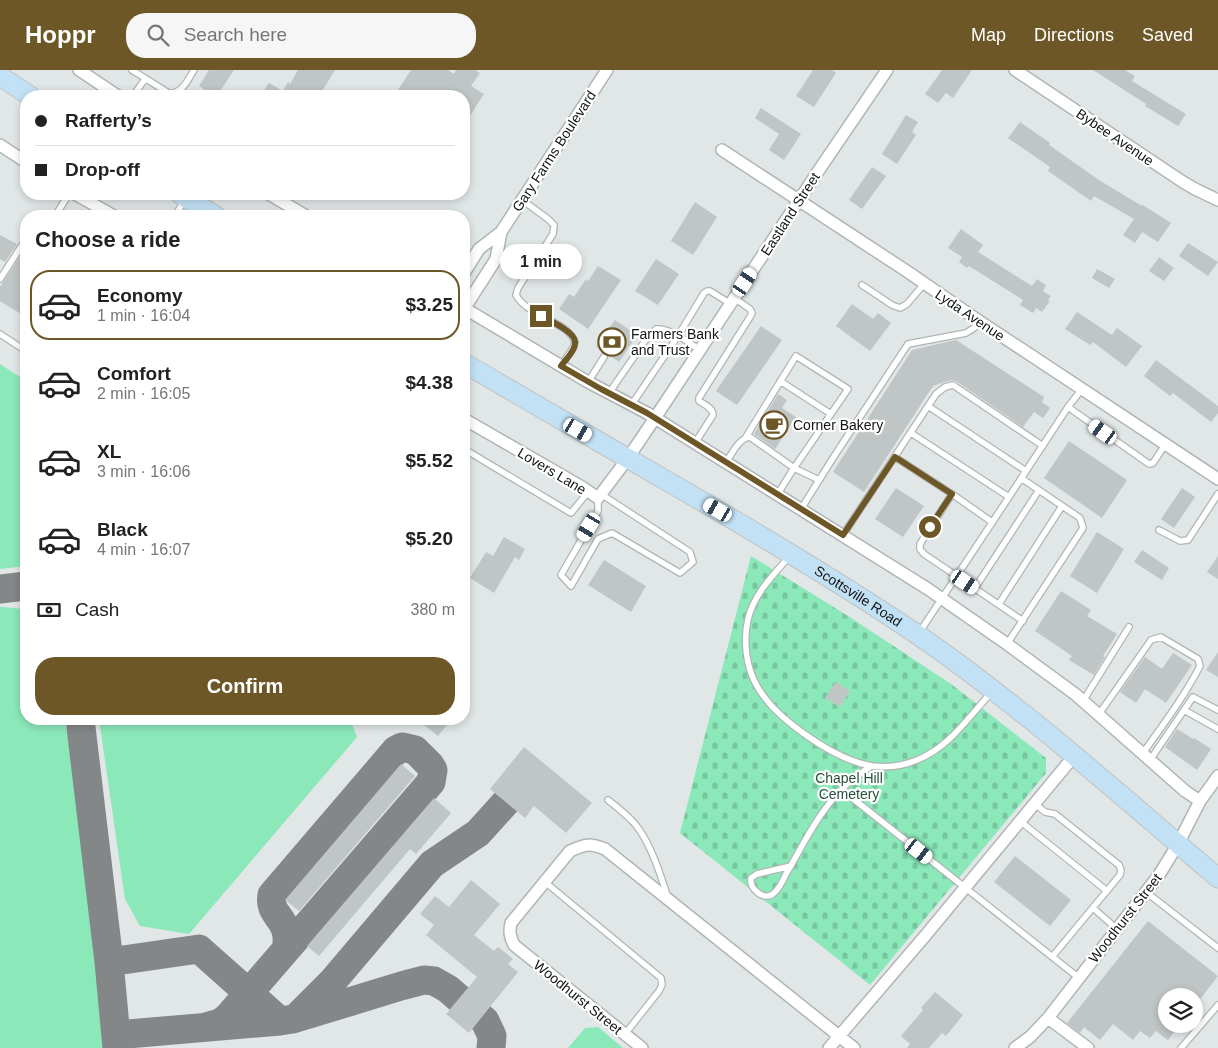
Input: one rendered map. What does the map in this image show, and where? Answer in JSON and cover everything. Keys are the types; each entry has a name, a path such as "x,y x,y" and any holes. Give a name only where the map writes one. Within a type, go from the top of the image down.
{"main road":[{"path":"0,76 21,90"},
{"path":"192,200 207,210"},
{"name":"Scottsville Road","path":"470,366 791,554 918,635 993,690 1218,878"}],"street":[{"path":"79,70 109,90"},
{"name":"Gary Farms Boulevard","path":"470,263 479,249 501,232 607,70"},
{"name":"Eastland Street","path":"628,458 887,70"},
{"name":"Bybee Avenue","path":"1015,70 1195,190 1218,200"},
{"path":"0,145 20,158"},
{"name":"Lyda Avenue","path":"722,150 1218,479"},
{"path":"86,200 103,210"},
{"path":"280,200 296,210"},
{"name":"Gary Farms Boulevard","path":"470,299 496,259 501,232"},
{"path":"470,312 588,382 632,404 941,598 1008,644 1083,701 1185,791 1200,801"},
{"name":"Lovers Lane","path":"470,422 595,494 628,458"},
{"path":"829,1048 1074,756"},
{"name":"Woodhurst Street","path":"1015,1048 1030,1037 1048,1018 1159,875 1178,844 1200,801 1218,776"},
{"path":"545,882 570,851 593,844 605,849 854,1048"},
{"name":"Woodhurst Street","path":"545,882 510,923 510,938 514,945 642,1048"},
{"path":"1048,1018 1088,1048"}],"lane":[{"path":"132,70 163,90"},
{"path":"180,90 194,70"},
{"path":"137,90 145,79"},
{"path":"522,200 548,218 554,225 553,234 518,288 516,295 519,301 526,307 571,333 575,339 573,348 561,366"},
{"path":"0,279 20,248"},
{"path":"862,285 892,305 900,308 907,304 924,284"},
{"path":"632,404 678,336 704,293 710,291 750,309 752,313 750,317 699,398 699,401 711,408 713,415 695,443"},
{"path":"801,510 908,344 966,333 974,328 978,321"},
{"path":"609,393 647,338 656,329 663,329 678,336 700,350"},
{"path":"0,334 20,347"},
{"path":"726,462 746,437 796,356 848,389 778,494"},
{"path":"588,382 604,357"},
{"path":"780,381 831,414"},
{"path":"843,535 936,394 945,387 954,386 1043,446"},
{"path":"918,635 1068,407 1082,389"},
{"path":"928,406 1026,471"},
{"path":"1068,407 1149,464 1153,464 1165,445"},
{"path":"911,432 1009,497"},
{"path":"746,437 750,437 794,468 820,480"},
{"path":"470,453 571,513 595,494"},
{"path":"895,457 992,522"},
{"path":"1008,644 1083,528 1080,518 1021,478"},
{"path":"974,588 1039,490"},
{"path":"595,494 690,552 693,562 680,573 612,533 598,539 571,586 561,574 598,511 595,494"},
{"path":"952,494 920,544 920,549 924,554 1023,621"},
{"path":"1159,530 1180,542 1188,540 1218,494"},
{"path":"999,604 1062,506"},
{"path":"791,554 767,582 751,610 746,641 747,653 756,685 768,703 808,736 835,752 863,764 870,766 897,766 915,761 932,753 954,735 993,690"},
{"path":"1083,701 1130,627"},
{"path":"1099,714 1151,640 1161,637 1198,659 1200,666 1147,757"},
{"path":"1147,757 1193,697 1218,710"},
{"path":"1184,710 1218,729"},
{"path":"791,866 756,874 750,878 750,883 763,896 773,894 778,888 791,866 814,826 846,785 870,766"},
{"path":"842,790 1079,978"},
{"path":"608,800 635,824 643,836 660,874 668,900"},
{"path":"1035,804 1045,812 1055,814 1119,865 1120,870 1120,875 1052,957"},
{"path":"1020,821 1107,891"},
{"path":"545,882 661,978 662,985 659,991 625,1034"},
{"path":"1146,892 1218,948"},
{"path":"1093,908 1117,929"},
{"path":"1181,1048 1218,1005"}],"green space":[{"path":"0,364 20,377 20,567 0,569"},
{"name":"Chapel Hill Cemetery","path":"751,556 848,616 951,684 1046,758 1046,773 870,985 680,833"},
{"path":"0,607 20,609 20,725 65,725 80,795 104,1048 0,1048"},
{"path":"100,725 352,725 357,737 189,934 140,926 125,899"},
{"path":"598,1027 623,1048 568,1048 585,1028"}],"building":[{"path":"209,70 234,70 221,90 205,90 199,86"},
{"path":"298,70 335,70 323,90 284,90 288,82 290,84"},
{"path":"411,70 448,70 454,74 456,70 475,70 480,73 471,86 484,94 470,116 470,90 398,90"},
{"path":"813,70 832,70 836,73 814,107 796,96"},
{"path":"942,70 972,70 953,98 946,93 938,103 925,94"},
{"path":"1093,70 1125,70 1135,76 1132,81 1186,114 1178,126"},
{"path":"269,83 281,90 264,90"},
{"path":"761,108 801,134 784,160 769,150 779,134 755,118"},
{"path":"906,115 918,122 912,132 916,135 897,164 882,154"},
{"path":"1020,122 1099,180 1171,223 1158,242 1142,232 1135,243 1123,235 1134,219 1094,196 1091,201 1048,171 1050,167 1008,138"},
{"path":"872,167 886,176 862,209 849,200"},
{"path":"695,202 717,217 693,255 671,241"},
{"path":"961,229 983,245 978,252 1032,286 1037,279 1046,285 1043,291 1051,296 1048,300 1050,301 1042,312 1036,308 1033,313 1020,305 1023,300 969,266 967,268 959,262 962,257 948,248"},
{"path":"0,235 17,244 5,262 0,259"},
{"path":"1188,243 1218,262 1208,276 1179,256"},
{"path":"20,257 20,313 0,301 0,287"},
{"path":"1159,257 1174,268 1164,281 1149,271"},
{"path":"656,259 679,274 658,305 635,291"},
{"path":"598,266 621,280 588,329 559,309 569,294 574,297 586,279 588,281"},
{"path":"1097,269 1115,279 1109,288 1092,278"},
{"path":"852,304 873,319 878,313 891,323 870,351 836,326"},
{"path":"1077,312 1112,335 1117,328 1142,346 1126,367 1093,342 1090,345 1065,329"},
{"path":"615,320 637,335 619,362 596,346"},
{"path":"761,326 782,340 737,405 716,391"},
{"path":"956,340 1044,397 1042,402 1050,408 1043,418 1034,412 1023,427 956,381 944,382 933,386 864,492 833,472 912,350"},
{"path":"1156,360 1218,406 1218,413 1211,422 1173,393 1170,396 1144,376"},
{"name":"Corner Bakery","path":"778,394 787,400 782,408 796,417 775,449 754,434"},
{"path":"1069,441 1127,480 1102,518 1044,478"},
{"path":"896,488 924,506 903,537 875,519"},
{"path":"1182,488 1195,497 1174,528 1161,519"},
{"path":"1097,532 1124,549 1097,593 1070,576"},
{"path":"504,537 525,549 519,560 515,557 494,593 470,578 486,552 493,556"},
{"path":"1142,550 1169,568 1162,580 1134,562"},
{"path":"1218,556 1218,579 1207,572"},
{"path":"604,560 646,586 631,612 588,585"},
{"path":"1061,591 1091,610 1087,616 1117,634 1094,675 1069,660 1072,656 1035,631"},
{"path":"1218,652 1218,677 1206,670"},
{"path":"1173,653 1192,665 1166,703 1145,689 1136,703 1120,692 1145,657 1162,669"},
{"path":"836,682 850,691 840,707 825,698"},
{"path":"424,725 447,725 438,736"},
{"path":"1177,729 1211,749 1197,770 1165,747"},
{"path":"524,747 592,803 566,833 534,806 525,818 490,789"},
{"path":"401,764 415,776 299,911 285,900"},
{"path":"434,798 451,813 416,854 410,849 319,956 307,946"},
{"path":"1015,856 1071,900 1050,926 994,882"},
{"path":"471,880 500,904 474,935 494,951 498,947 513,959 508,964 518,972 469,1033 446,1014 477,977 426,935 434,925 420,914 435,896 449,907"},
{"path":"1148,921 1218,976 1203,995 1203,988 1158,988 1158,1032 1156,1031 1150,1038 1140,1031 1133,1040 1113,1024 1100,1040 1084,1027 1080,1033 1067,1023"},
{"path":"935,992 963,1015 946,1036 942,1033 929,1048 907,1048 910,1044 901,1036 923,1010 921,1008"},
{"path":"1159,1033 1173,1033 1168,1040"}],"taxiway":[{"path":"0,589 20,587"},
{"path":"81,725 109,962 117,1048"},
{"path":"206,1027 220,1023 228,1017 431,782 433,770 415,750 402,747 396,750 272,895 273,909 286,931 287,948"},
{"path":"299,1015 332,982 432,864 478,833 506,802"},
{"path":"109,962 199,949 280,1021 293,1019 424,980 434,981 448,989 485,1021 492,1036 491,1048"},
{"path":"116,1035 280,1021"}],"place":[{"name":"Farmers Bank and Trust","path":"612,342"},
{"name":"Corner Bakery","path":"774,425"}],"route":[{"path":"541,316 571,333 575,339 573,348 561,366 632,404 843,535 895,457 952,494 930,527"}]}
